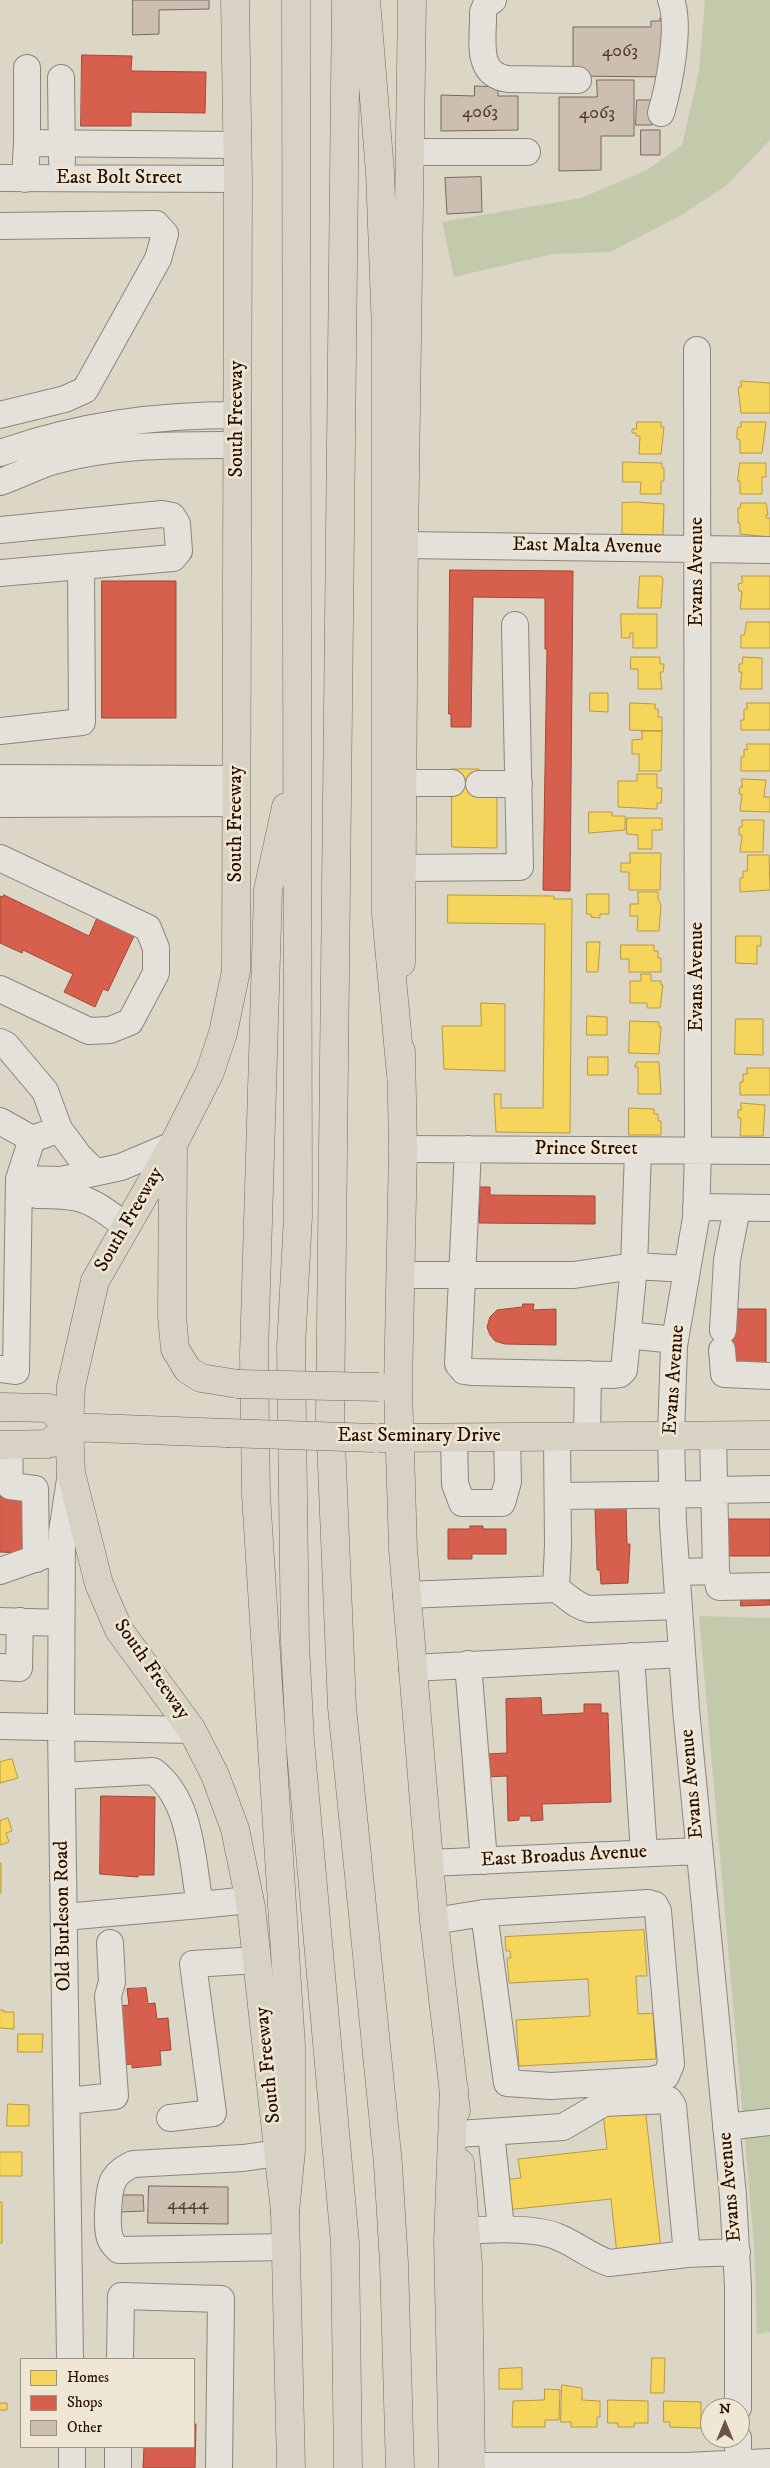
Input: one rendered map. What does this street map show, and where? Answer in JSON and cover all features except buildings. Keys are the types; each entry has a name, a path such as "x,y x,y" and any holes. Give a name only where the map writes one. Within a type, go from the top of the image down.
{"main road":[{"name":"South Freeway","path":"235,0 238,179 236,971 223,1032 210,1072 173,1145 95,1281 71,1386 69,1427 71,1473 99,1584 119,1630 192,1730 215,1775 235,1829 249,1900 257,1960 285,2212 291,2468"},
{"path":"296,0 298,1216 291,1347 295,1643 301,1750 345,2243 348,2468"},
{"path":"346,0 330,1418 342,1707 388,2164 394,2263 400,2468"},
{"path":"366,0 380,172 386,331 386,914 401,1075"},
{"path":"412,0 401,868 403,1149 400,1275 389,1387 387,1438 406,1595 434,1921 454,2088 466,2231 468,2265 465,2467"},
{"path":"285,2212 291,2150 292,2046 256,1494 254,1354 268,890 297,756"},
{"path":"173,1145 172,1316 175,1349 188,1370 201,1378 238,1384 389,1387"},
{"path":"2,1403 49,1408 69,1427 48,1444 5,1445"},
{"name":"East Seminary Drive","path":"69,1427 387,1438 770,1435"},
{"path":"454,2088 448,2240 465,2467"}],"street":[{"path":"492,0 486,5 484,12 484,61 488,71 498,77 508,79 578,80"},
{"path":"661,113 667,93 674,41 674,6 671,0"},
{"path":"13,179 27,143 27,68"},
{"path":"61,78 63,179"},
{"path":"27,143 237,145"},
{"path":"139,144 140,179"},
{"path":"185,144 188,179"},
{"path":"411,152 527,152"},
{"name":"East Bolt Street","path":"13,179 238,179"},
{"path":"0,226 156,224 165,234 158,259 85,390 65,399 0,415"},
{"name":"Evans Avenue","path":"697,350 699,549 698,1151 696,1207 676,1340 671,1435 682,1654 737,2252 738,2398"},
{"path":"0,454 45,437 105,424 167,418 238,415"},
{"path":"0,482 50,462 108,450 161,444 238,445"},
{"path":"0,530 162,514 172,516 177,524 179,551 173,558 0,573"},
{"name":"East Malta Avenue","path":"404,544 770,550"},
{"path":"0,731 82,722 81,566"},
{"path":"401,868 520,867 515,624"},
{"path":"0,778 237,791"},
{"path":"402,783 452,783"},
{"path":"479,784 519,784"},
{"path":"0,804 237,791"},
{"path":"0,858 148,928 156,948 156,974 130,1022 110,1030 88,1031 0,989"},
{"path":"0,1042 6,1045 45,1091 59,1129 78,1156 94,1172"},
{"path":"0,1121 32,1138 59,1129"},
{"path":"8,1370 19,1187 32,1138"},
{"path":"19,1187 121,1168 173,1145"},
{"name":"Prince Street","path":"403,1149 770,1151"},
{"path":"468,1149 458,1364 464,1371 588,1374 620,1374 624,1370 634,1266 638,1151"},
{"path":"19,1187 76,1196 94,1203 126,1226"},
{"path":"696,1207 770,1208"},
{"path":"737,1208 727,1260 723,1351 770,1376"},
{"path":"400,1275 574,1276 634,1266 687,1269"},
{"path":"627,1335 676,1340"},
{"path":"587,1436 588,1374"},
{"path":"713,1435 716,1571 719,1587 770,1586"},
{"path":"454,1438 455,1484 462,1502 502,1503 508,1482 507,1437"},
{"path":"556,1589 557,1437"},
{"path":"5,1445 10,1486 35,1489 36,1559"},
{"name":"Old Burleson Road","path":"70,2358 61,1623 62,1532 71,1473"},
{"path":"558,1496 673,1495 770,1489"},
{"path":"0,1571 62,1550"},
{"path":"677,1572 716,1571"},
{"path":"406,1595 556,1589 578,1606 589,1609 679,1606"},
{"path":"0,1667 19,1668 10,1621 61,1623"},
{"path":"412,1668 682,1654"},
{"path":"631,1656 644,1853"},
{"path":"468,1664 484,1861"},
{"path":"0,1726 192,1730"},
{"path":"62,1776 153,1772 165,1780 185,1818 200,1906"},
{"name":"East Broadus Avenue","path":"429,1863 699,1851"},
{"path":"64,1917 249,1900"},
{"path":"434,1921 484,1913 648,1903 655,1905 658,1910 671,2064 666,2076 652,2080 551,2086 507,2083 484,1913"},
{"path":"66,2101 115,2096 108,1996 112,1982 110,1943"},
{"path":"170,2118 213,2113 193,1964 257,1960"},
{"path":"458,2134 563,2128 604,2103 669,2100 673,2106 687,2254"},
{"path":"726,2128 770,2122"},
{"path":"491,2132 502,2228"},
{"path":"278,2153 243,2158 133,2164 122,2169 114,2179 110,2191 109,2236 113,2245 119,2250 286,2247"},
{"path":"466,2231 502,2228 555,2236 598,2260 609,2263 687,2254 737,2252"},
{"path":"120,2358 121,2296 221,2299 219,2468"},
{"path":"72,2448 72,2468"},
{"path":"118,2448 118,2468"},
{"path":"738,2448 738,2466"},
{"path":"465,2467 738,2466 770,2462"}],"green space":[{"path":"705,0 770,0 770,140 726,186 680,216 610,252 553,254 454,277 442,222 581,198 647,170 682,145 699,71"},
{"path":"699,1616 770,1618 770,2332 757,2334 754,2245"}]}
